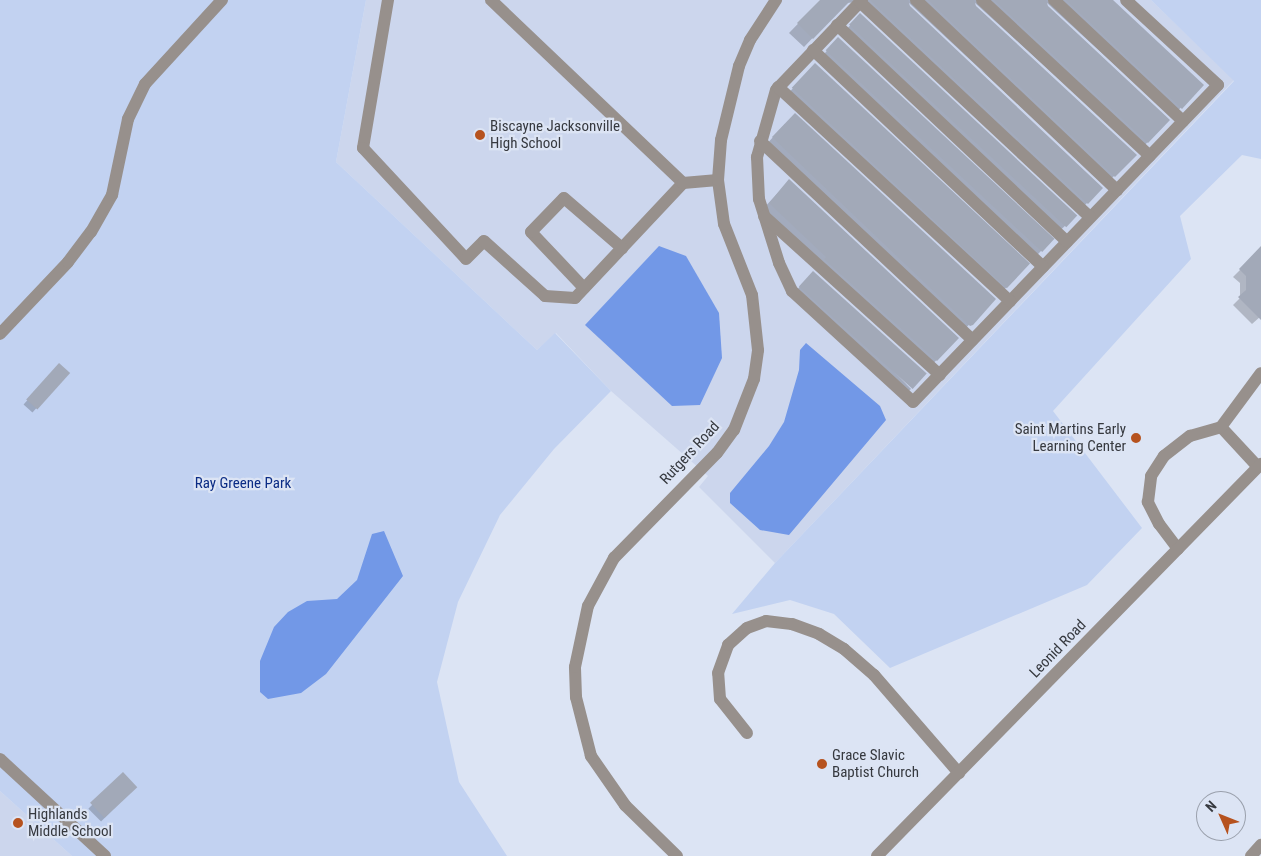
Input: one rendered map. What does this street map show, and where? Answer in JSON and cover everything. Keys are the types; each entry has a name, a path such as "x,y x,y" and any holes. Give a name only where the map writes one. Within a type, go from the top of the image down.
{"street":[{"path":"0,334 68,262 91,232 112,195 128,119 145,84 222,0"},
{"path":"388,0 363,148 466,259 484,241 545,296 575,298 682,182 718,180"},
{"path":"491,0 682,182"},
{"name":"Rutgers Road","path":"677,856 625,805 591,756 576,697 575,667 588,606 614,558 717,452 738,422 754,379 758,350 752,295 724,224 718,180 722,140 739,66 750,40 776,0"},
{"path":"916,0 1117,190"},
{"path":"982,0 1150,156"},
{"path":"1054,0 1183,121"},
{"path":"1090,218 861,1 778,87 768,110 760,141 756,177 764,216 779,263 792,291 913,402 1218,85 1126,0"},
{"path":"836,26 1067,242"},
{"path":"813,50 1043,267"},
{"path":"778,87 1010,301"},
{"path":"760,141 973,340"},
{"path":"584,288 531,232 564,198 622,248"},
{"path":"764,216 940,375"},
{"path":"1178,549 1159,524 1148,502 1151,476 1164,456 1190,436 1222,427 1261,373"},
{"path":"1222,427 1259,465"},
{"name":"Leonid Road","path":"877,856 1259,465"},
{"path":"747,733 720,699 718,673 728,645 747,628 766,622 792,624 819,634 844,649 874,675 959,772"},
{"path":"0,760 106,856"},
{"path":"1251,856 1261,845"}],"shaded area":[{"path":"366,0 1151,0 1234,80 775,563 699,487 708,476 611,391 556,333 537,350 336,162"},
{"name":"Highlands Middle School","path":"0,791 72,856 0,856"}],"green space":[{"name":"Ray Greene Park","path":"0,0 366,0 336,162 537,350 555,333 611,391 554,449 500,515 458,602 437,682 459,782 507,856 72,856 0,791"},
{"path":"1151,0 1261,0 1261,159 1242,155 1180,216 1191,259 1053,411 1142,528 1087,585 890,668 834,614 790,600 732,614 775,563 1234,81"}],"water":[{"path":"659,246 686,256 719,313 722,358 700,405 672,406 585,325"},
{"path":"806,343 880,406 886,420 789,535 760,530 730,503 730,493 769,446 784,422 799,370 800,350"},
{"path":"384,531 403,576 326,674 301,693 268,699 260,692 260,661 274,627 288,612 307,601 337,599 357,580 372,534"}],"building":[{"path":"820,0 851,0 813,39 797,23"},
{"path":"870,0 908,0 910,6 1103,188 1088,204"},
{"path":"928,0 974,0 976,6 1137,155 1115,177"},
{"path":"994,0 1046,0 1048,6 1170,120 1148,143"},
{"path":"1066,0 1113,0 1204,85 1182,109"},
{"path":"860,13 1077,216 1066,227 849,25"},
{"path":"838,37 1054,239 1042,252 826,50"},
{"path":"815,63 1030,264 1007,288 792,88"},
{"path":"795,113 996,299 973,325 970,326 772,137"},
{"path":"789,179 959,338 937,361 824,259 826,257 769,203"},
{"path":"1261,246 1261,320 1238,297 1246,290 1246,276 1239,269"},
{"path":"813,271 927,373 913,389 799,287"},
{"path":"59,363 70,373 37,409 26,399"},
{"path":"123,772 137,787 104,818 90,803"}],"place":[{"name":"Biscayne Jacksonville High School","path":"480,135"},
{"name":"Saint Martins Early Learning Center","path":"1136,438"},
{"name":"Grace Slavic Baptist Church","path":"822,764"},
{"name":"Highlands Middle School","path":"18,823"}]}
